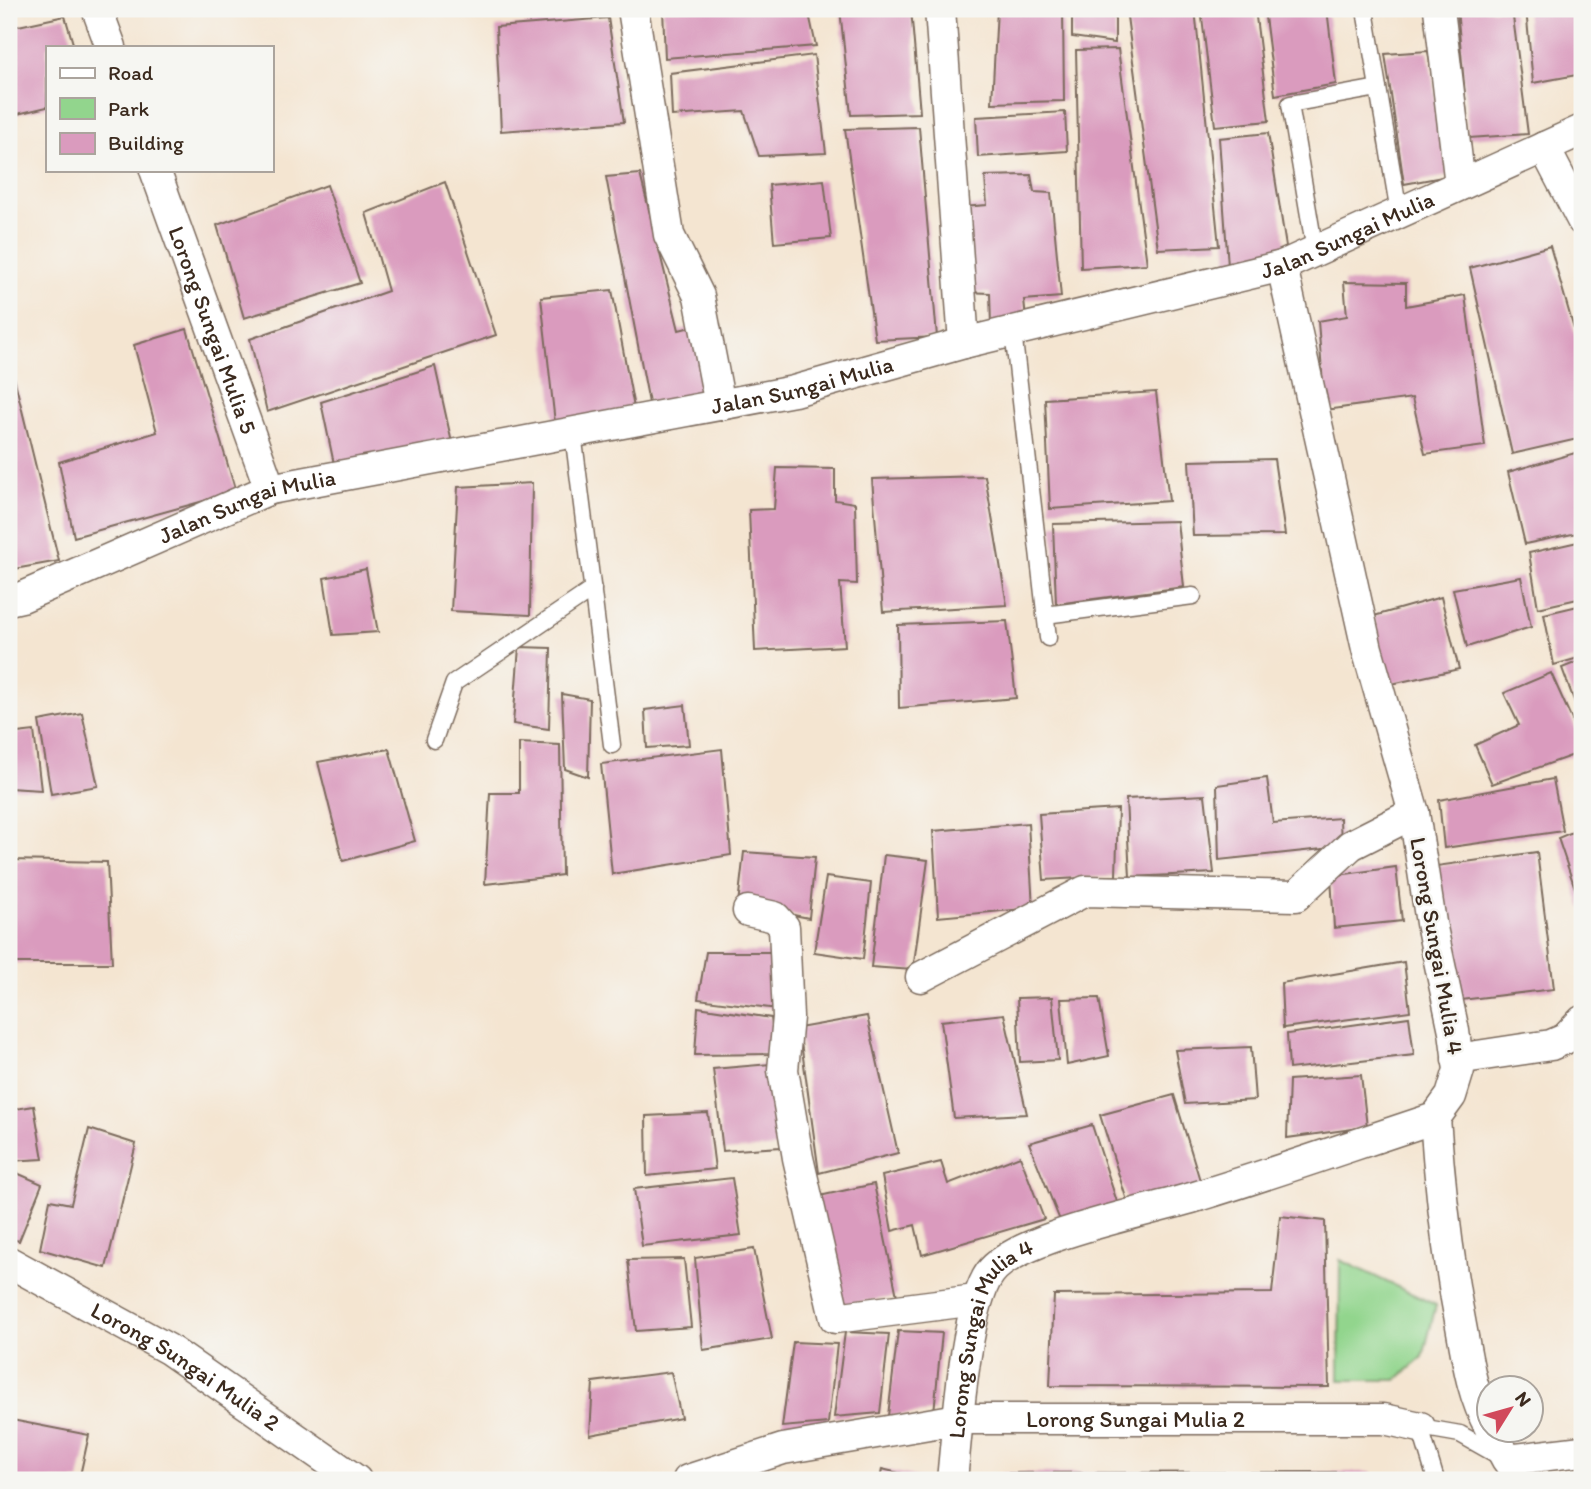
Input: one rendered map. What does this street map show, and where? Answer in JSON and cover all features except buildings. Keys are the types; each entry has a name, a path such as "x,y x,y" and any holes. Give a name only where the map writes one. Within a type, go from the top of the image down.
{"street":[{"path":"97,9 111,46"},
{"path":"632,9 669,234 699,296 720,405"},
{"path":"940,9 964,343"},
{"path":"1439,9 1460,185"},
{"name":"Jalan Sungai Mulia","path":"9,600 22,597 270,489 794,391 964,343 1282,266 1582,130"},
{"path":"1544,147 1582,220"},
{"name":"Lorong Sungai Mulia 5","path":"156,172 270,489"},
{"name":"Lorong Sungai Mulia 4","path":"953,1480 958,1419 976,1300 991,1271 1016,1254 1062,1234 1197,1196 1435,1118 1451,1096 1458,1070 1457,1059 1414,813 1367,649 1282,266"},
{"path":"921,977 1085,891 1296,896 1351,845 1414,813"},
{"path":"748,911 775,917 784,927 788,1017 783,1070 798,1158 835,1318 976,1300"},
{"path":"1457,1059 1551,1045 1565,1039 1582,1021"},
{"path":"1435,1118 1440,1185 1460,1320 1476,1402"},
{"name":"Lorong Sungai Mulia 2","path":"9,1262 168,1349 356,1480"},
{"name":"Lorong Sungai Mulia 2","path":"688,1480 783,1449 958,1419 1384,1419 1420,1427"},
{"path":"1498,1444 1507,1460 1582,1451"}],"lane":[{"path":"1365,10 1399,213"},
{"path":"1315,251 1290,104 1378,88"},
{"path":"1013,331 1048,638"},
{"path":"573,433 612,745"},
{"path":"434,740 454,683 593,589"},
{"path":"1045,615 1192,596"},
{"path":"1420,1427 1436,1480"},
{"name":"Lorong Sungai Mulia 2","path":"1420,1427 1460,1434 1507,1460"}],"green space":[{"path":"1340,1260 1436,1305 1423,1357 1396,1380 1339,1380"}]}
